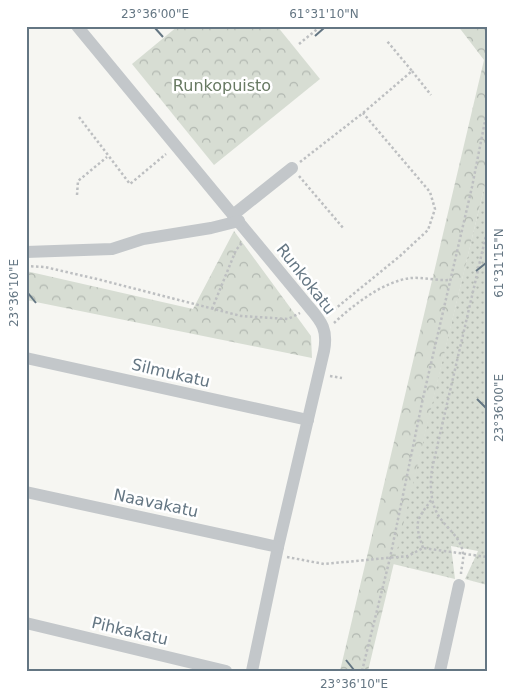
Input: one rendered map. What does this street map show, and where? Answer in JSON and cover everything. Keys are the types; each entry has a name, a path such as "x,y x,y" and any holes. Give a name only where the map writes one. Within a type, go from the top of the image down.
{"street":[{"name":"Runkokatu","path":"77,26 250,234 323,326 324,350 252,671"},
{"path":"26,252 112,249 142,239 211,228 236,218 292,168"},
{"name":"Silmukatu","path":"26,358 308,420"},
{"name":"Naavakatu","path":"26,492 278,551"},
{"path":"440,671 459,586"},
{"name":"Pihkakatu","path":"26,623 226,671"}],"path":[{"path":"299,44 321,26"},
{"path":"387,40 432,95"},
{"path":"344,229 292,168 363,113 412,71"},
{"path":"362,671 390,558 487,111"},
{"path":"323,326 428,230 435,209 430,192 363,113"},
{"path":"79,117 130,184 170,151"},
{"path":"481,141 487,139"},
{"path":"77,195 78,181 108,157"},
{"path":"459,586 463,555 460,542 438,514 432,499 430,484 487,232"},
{"path":"212,309 236,250 250,234"},
{"path":"26,266 45,267 101,280 241,316 288,319 309,307"},
{"path":"323,326 380,288 395,281 412,278 450,280"},
{"path":"329,376 342,378"},
{"path":"423,548 418,532 418,519 432,499"},
{"path":"278,551 324,564 408,556 423,548 487,557"}],"green space":[{"name":"Runkopuisto","path":"178,26 277,26 320,79 214,165 132,64"},
{"path":"458,26 487,26 487,176 368,671 340,671 484,60"},
{"path":"487,176 487,585 465,579 478,551 451,546 455,579 393,564"},
{"path":"234,231 311,336 312,358 26,300 26,271 193,309"}]}
